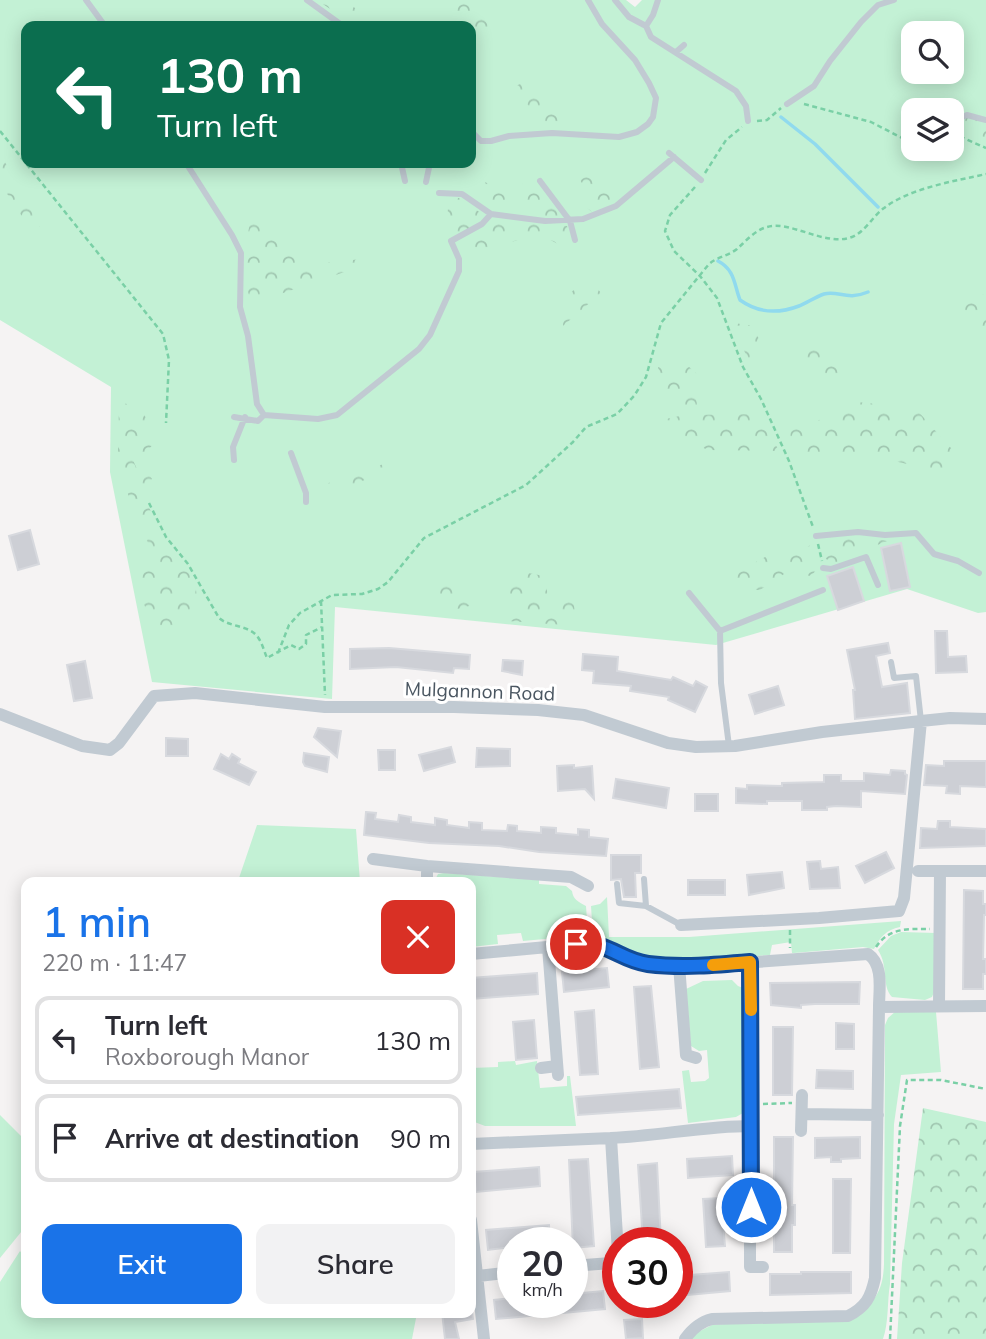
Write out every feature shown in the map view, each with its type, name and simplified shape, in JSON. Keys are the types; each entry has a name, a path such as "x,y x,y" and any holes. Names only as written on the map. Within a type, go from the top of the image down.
{"street":[{"name":"Mulgannon Road","path":"0,714 82,746 110,750 119,743 154,696 195,693 325,707 454,707 572,713 594,717 668,743 696,747 729,746 950,718 986,719"},
{"path":"681,925 899,911 904,898 921,721"},
{"path":"373,859 571,877 589,887"},
{"path":"427,866 427,877"},
{"path":"918,871 986,871"},
{"path":"939,1005 940,871"},
{"path":"476,953 509,946 548,947 591,943 601,944 628,959 646,964 750,962 861,953 870,955 878,965 878,1115 875,1278 872,1293 863,1308 848,1316 712,1319 691,1330 685,1339"},
{"path":"541,1068 557,1070 548,947"},
{"path":"750,962 750,1268 763,1267"},
{"path":"679,965 686,1055 696,1058"},
{"path":"879,1007 986,1006"},
{"path":"801,1131 802,1104 878,1115"},
{"path":"476,1144 651,1137 715,1127 751,1126"},
{"path":"611,1138 616,1227"},
{"path":"476,1260 484,1339"},
{"path":"478,1276 497,1274"}],"lane":[{"path":"86,0 101,21"},
{"path":"307,0 337,21"},
{"path":"476,137 481,141 491,141 509,136 552,133 619,137 637,132 648,124 653,117 656,98 649,83 635,60 602,24 588,0"},
{"path":"615,0 629,17 646,26 651,37 736,91 746,106 748,121"},
{"path":"646,26 658,0"},
{"path":"787,104 814,86 838,51 878,5 894,0"},
{"path":"676,52 684,45"},
{"path":"964,116 986,120"},
{"path":"439,193 462,194 491,214 545,221 570,221 583,219 616,206 671,155 701,180"},
{"path":"189,168 232,234 241,253 240,307 248,336 257,404 264,415"},
{"path":"402,168 405,181"},
{"path":"426,181 429,168"},
{"path":"540,181 570,221 575,240"},
{"path":"234,417 258,421 264,415 318,419 337,415 419,349 430,335 458,271 459,259 452,241 482,224 491,214"},
{"path":"234,460 233,447 245,417"},
{"path":"291,453 306,493 306,502"},
{"path":"816,536 858,532 885,535 916,533 933,554 958,561 979,573"},
{"path":"823,568 831,569 866,557 878,585"},
{"path":"720,631 823,590"},
{"path":"689,593 720,631 721,683 729,746"},
{"path":"891,662 894,678 916,676 921,721"},
{"path":"644,879 646,905"},
{"path":"617,884 619,903 646,905 681,925"},
{"path":"728,1199 751,1199"}],"path":[{"path":"823,568 816,536 789,461 761,399 743,367 717,298 700,276 674,251 665,231 670,215 701,180 726,139 748,121 767,120 787,104 804,104 871,122 901,137"},
{"path":"0,131 21,157"},
{"path":"964,138 986,148"},
{"path":"30,168 163,334 169,360 166,423"},
{"path":"278,653 289,625 300,613 332,595 362,594 378,589 388,582 424,538 526,485 586,427 617,414 634,396 646,377 661,323 718,257 735,250 766,227 779,226 836,238 852,237 885,207 921,190 986,174"},
{"path":"149,503 166,537 188,564 219,618 256,635 267,658 291,645 299,649 306,644 306,635 322,626"},
{"path":"321,601 325,707"},
{"path":"790,920 791,959"},
{"path":"870,955 881,939 894,930 940,929"},
{"path":"890,1339 900,1126 907,1080 941,1080 986,1089"},
{"path":"750,1104 802,1104"}],"green space":[{"path":"0,0 626,0 635,7 642,0 986,0 986,612 978,613 907,589 716,645 335,607 332,699 152,682 110,472 111,387 0,320"},
{"path":"317,0 346,0 369,21 348,21"},
{"path":"446,0 469,0 492,30 482,41 476,34 476,21 464,21"},
{"path":"525,80 559,106 562,119 553,127 538,118 514,88"},
{"path":"964,101 986,109 986,138 964,128"},
{"path":"0,153 40,226 31,230 0,183"},
{"path":"586,168 596,172 619,199 593,213 585,206 591,197 580,180"},
{"path":"535,181 560,213 558,218 527,213 518,190 524,182"},
{"path":"485,182 506,193 509,201 507,212 492,210 470,190"},
{"path":"449,198 459,198 491,220 567,226 571,238 558,244 543,236 531,236 472,254 459,243 451,230"},
{"path":"254,207 317,264 361,259 359,267 251,304 245,256"},
{"path":"593,283 601,293 563,326 568,297 577,288"},
{"path":"972,289 986,296 986,333 950,307"},
{"path":"734,323 754,326 760,343 760,353 751,369"},
{"path":"819,341 842,361 840,373 827,381 811,375 802,366 803,348"},
{"path":"687,365 697,374 694,381 697,405 684,410 663,394 658,367"},
{"path":"838,400 915,408 959,457 953,475 869,455 791,453 790,423 838,418"},
{"path":"119,402 139,407 159,438 147,451 132,458 137,469 144,466 152,479 141,489 163,539 189,569 196,590 199,614 159,650 137,582 150,547 129,501 126,478 118,456"},
{"path":"759,414 779,451 708,450 648,423 684,415"},
{"path":"398,459 403,466 321,496 317,487"},
{"path":"858,535 887,541 834,563 826,559 822,541"},
{"path":"812,544 818,568 811,576 787,572 760,590 734,589 731,576 765,557 786,560"},
{"path":"528,573 544,576 550,606 573,601 578,626 508,621 509,588"},
{"path":"454,578 469,580 473,605 446,612 438,588"},
{"path":"257,825 356,829 360,877 239,877"},
{"path":"438,874 539,880 539,884 566,886 576,900 586,906 588,935 523,941 521,933 497,935 498,944 476,946 476,877 436,877"},
{"path":"607,897 609,937 689,937 901,921 900,927 884,935 874,949 863,947 792,953 791,942 772,945 770,955 707,960 659,959 624,950 593,937 591,906 600,904"},
{"path":"901,932 936,933 934,992 932,997 925,1000 892,997 887,987 878,950 891,936"},
{"path":"732,980 743,988 743,1113 736,1117 688,1123 682,1071 689,1070 691,1082 709,1078 707,1050 699,1051 691,1046 686,989 703,981"},
{"path":"896,1011 936,1012 941,1072 901,1075 894,1124 890,1284 883,1339 691,1339 712,1325 863,1313 876,1296 881,1285 884,1264 885,1025"},
{"path":"515,1061 516,1065 537,1061 540,1088 567,1086 567,1076 570,1076 576,1126 485,1126 476,1123 476,1068 498,1067 498,1062"},
{"path":"923,1108 986,1122 986,1339 897,1339 902,1263"},
{"path":"0,1115 21,1136 21,1232 0,1258"},
{"path":"20,1251 21,1318 416,1318 412,1339 0,1339 0,1282"}],"building":[{"path":"30,530 39,564 18,570 9,536"},
{"path":"901,543 910,587 890,591 881,548"},
{"path":"853,567 864,601 838,610 827,576"},
{"path":"935,631 947,631 948,657 966,656 967,672 936,673"},
{"path":"888,643 890,653 876,656 882,687 907,683 910,713 855,719 855,690 847,650"},
{"path":"389,648 470,655 469,669 454,668 453,673 396,667 350,669 350,649"},
{"path":"583,654 618,657 617,671 671,680 673,677 693,686 696,681 707,687 695,712 668,700 669,697 630,691 631,686 593,683 594,671 582,670"},
{"path":"503,660 523,661 522,675 502,671"},
{"path":"85,661 92,698 74,701 67,665"},
{"path":"778,686 784,705 755,714 749,695"},
{"path":"318,728 341,731 337,757 314,737"},
{"path":"166,738 188,739 188,756 166,756"},
{"path":"451,747 455,762 424,771 419,755"},
{"path":"477,748 510,749 510,766 476,767"},
{"path":"378,750 395,750 395,770 379,770"},
{"path":"304,753 329,757 327,772 305,766"},
{"path":"221,754 229,759 232,754 240,759 238,763 256,772 249,785 214,769"},
{"path":"944,761 986,761 986,787 960,786 960,794 946,793 947,786 924,785 926,765 944,766"},
{"path":"574,765 574,768 592,766 594,799 585,789 558,791 557,766"},
{"path":"891,770 905,771 905,794 861,791 861,807 836,806 827,807 827,810 802,810 802,801 736,803 736,788 747,789 747,785 782,786 782,783 824,782 824,775 841,775 841,781 864,781 864,773 890,775"},
{"path":"616,779 669,788 666,808 613,798"},
{"path":"695,794 718,794 718,811 695,811"},
{"path":"366,812 376,813 375,819 398,822 399,815 411,817 411,822 435,825 435,818 447,820 447,825 469,828 469,822 482,823 482,830 507,831 508,825 517,826 517,831 541,833 541,827 556,828 556,833 578,835 578,829 589,830 589,837 608,839 606,856 539,852 499,846 429,843 364,835"},
{"path":"938,821 950,821 950,827 986,829 986,846 920,848 921,828 937,829"},
{"path":"886,852 894,868 865,883 856,866"},
{"path":"611,855 641,855 641,873 635,873 636,897 624,897 621,879 611,880"},
{"path":"820,861 821,869 838,867 840,888 810,889 807,862"},
{"path":"782,872 784,888 749,895 747,875"},
{"path":"688,880 725,880 725,895 688,895"},
{"path":"964,890 983,891 983,904 986,904 983,959 986,959 986,974 983,974 983,989 963,989"},
{"path":"607,968 609,987 564,992 562,972"},
{"path":"537,973 538,994 476,999 476,978"},
{"path":"860,982 859,1004 815,1004 801,1005 801,1008 771,1005 770,983"},
{"path":"651,986 659,1067 640,1069 634,987"},
{"path":"594,1010 598,1074 580,1075 575,1012"},
{"path":"534,1020 537,1058 516,1060 513,1022"},
{"path":"836,1023 854,1024 854,1049 836,1049"},
{"path":"773,1027 793,1027 792,1095 773,1095"},
{"path":"817,1070 853,1071 853,1089 816,1088"},
{"path":"679,1089 681,1108 578,1115 576,1097"},
{"path":"774,1137 793,1137 792,1205 795,1205 795,1225 792,1225 792,1252 774,1252"},
{"path":"860,1137 860,1158 831,1162 831,1157 815,1158 815,1138"},
{"path":"732,1156 733,1175 688,1178 687,1159"},
{"path":"588,1159 594,1246 588,1247 588,1227 572,1227 569,1160"},
{"path":"657,1163 660,1227 642,1227 638,1165"},
{"path":"539,1167 540,1186 476,1192 476,1172"},
{"path":"833,1179 851,1179 850,1253 833,1253"},
{"path":"721,1198 725,1246 706,1247 703,1199"},
{"path":"497,1229 497,1249 488,1250 486,1230"},
{"path":"729,1272 730,1291 693,1294 693,1275"},
{"path":"851,1272 851,1293 770,1295 770,1274"},
{"path":"602,1291 602,1309 588,1311 588,1292"},
{"path":"494,1300 497,1300 497,1318 507,1318 496,1319"},
{"path":"443,1318 473,1318 455,1322 459,1339 445,1339"},
{"path":"642,1319 643,1338 626,1339 624,1320"}],"waterway":[{"path":"781,117 815,144 878,207"},
{"path":"718,261 731,273 740,300 761,310 791,309 829,293 854,296 868,292"}],"slow traffic":[{"path":"713,965 750,962 751,1010"}],"route":[{"path":"576,944 601,944 628,959 646,964 700,966 750,962 751,1207"}]}
